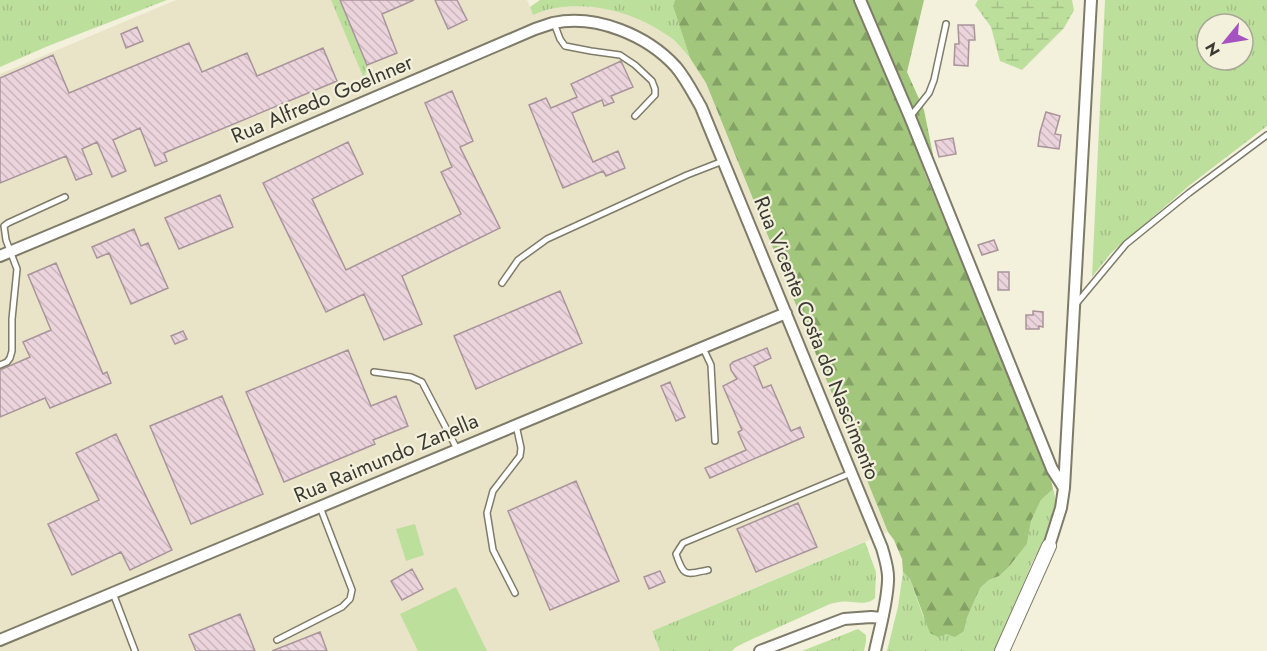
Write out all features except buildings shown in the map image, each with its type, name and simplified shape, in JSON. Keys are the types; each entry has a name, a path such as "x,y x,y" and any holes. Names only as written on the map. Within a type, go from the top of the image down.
{"street":[{"path":"860,0 910,117 1052,469 1064,488"},
{"path":"1002,651 1049,546 1061,508 1064,488 1091,0"},
{"name":"Rua Alfredo Goelnner","path":"5,254 535,29 554,23 586,22 616,28 643,40 662,54"},
{"name":"Rua Vicente Costa do Nascimento","path":"662,54 689,85 701,107 882,548 889,579 875,651"},
{"name":"Rua Raimundo Zanella","path":"0,640 786,313"},
{"path":"760,651 844,619 871,616 882,618"}],"lane":[{"path":"554,23 565,46 620,55 652,81 656,88 655,95 635,116"},
{"path":"910,117 929,93 946,24"},
{"path":"1075,306 1126,244 1189,193 1267,135"},
{"path":"502,283 518,260 547,239 723,160"},
{"path":"0,365 7,362 12,351 12,319 17,269 5,254 4,226 65,197"},
{"path":"703,348 711,365 716,441"},
{"path":"374,372 411,377 422,382 457,449"},
{"path":"515,593 493,550 487,513 493,491 520,456 521,448 516,425"},
{"path":"708,570 690,574 681,569 676,554 683,543 851,473"},
{"path":"277,640 342,607 350,599 352,590 320,507"},
{"path":"113,593 135,651"}],"shaded area":[{"path":"176,0 527,0 533,14 573,6 602,7 631,16 657,28 676,42 690,58 706,83 888,532 652,631 660,651 0,651 0,74"}],"green space":[{"path":"0,0 167,0 0,67"},
{"path":"331,0 340,0 369,71 365,73 370,85 367,86"},
{"path":"540,0 675,0 673,6 690,58 675,41 634,17 603,9 572,6 553,8 533,15 530,7"},
{"path":"675,0 924,0 907,72 924,110 933,155 924,171 1050,475 1053,489 1041,500 1031,521 1027,544 1008,568 980,588 964,631 955,637 946,634 938,637 930,633 910,579 903,572 902,559 888,532 706,83 690,58 673,6"},
{"path":"978,0 1072,0 1074,10 1064,28 1022,70 1000,61 991,27 975,5"},
{"path":"1105,0 1267,0 1267,126 1190,185 1111,253 1092,277"},
{"path":"1053,489 1055,503 1050,526 995,651 887,651 898,607 903,572 910,579 923,616 946,634 964,631 980,588 1008,568 1027,544 1031,521 1041,500"},
{"path":"415,524 424,555 406,561 396,529"},
{"path":"865,542 876,572 875,598 871,601 830,604 746,642 732,651 660,651 652,631"},
{"path":"456,587 487,651 418,651 400,614"},
{"path":"858,629 866,635 864,651 802,651"}]}
